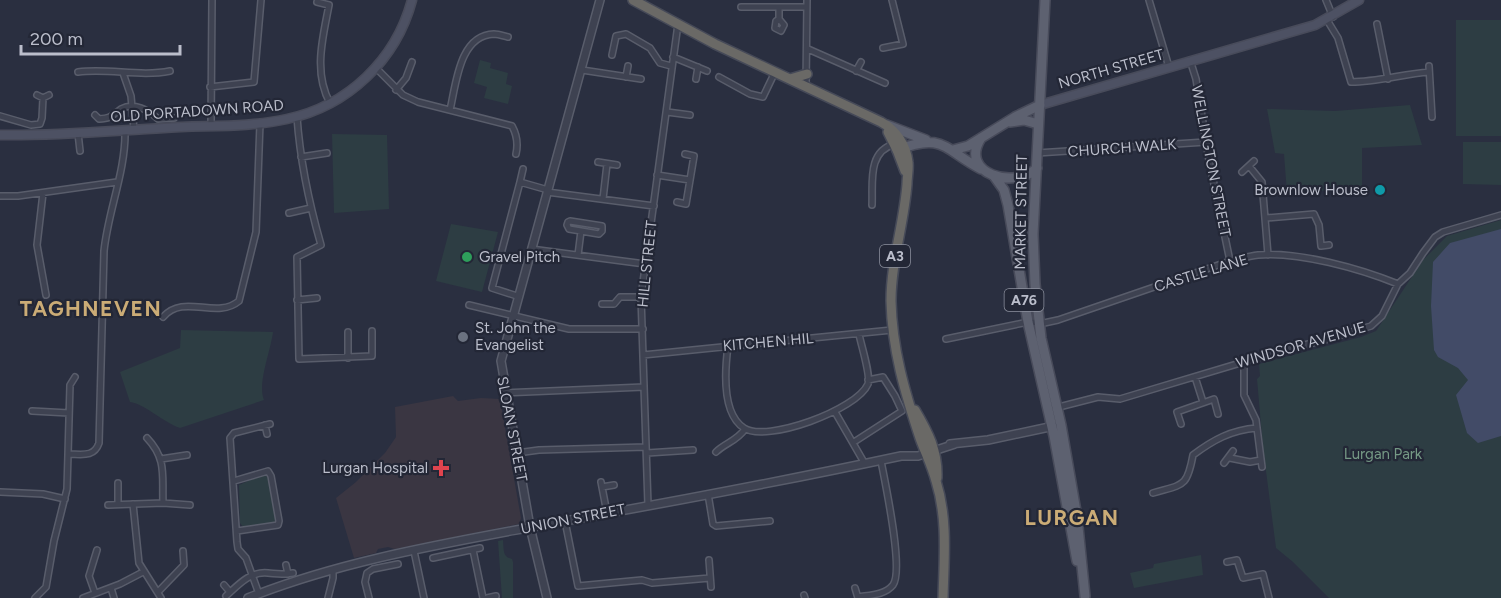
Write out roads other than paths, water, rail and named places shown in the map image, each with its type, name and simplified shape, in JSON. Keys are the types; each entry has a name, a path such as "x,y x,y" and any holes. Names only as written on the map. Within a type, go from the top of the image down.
{"highway":[{"name":"A3","path":"633,0 775,72 887,125 901,146 907,183 906,203 892,280 892,330 896,357 906,392 929,450"},
{"path":"790,79 807,74"},
{"name":"A3","path":"875,120 901,146"},
{"name":"A3","path":"906,392 929,450 943,515 945,543 943,598"}],"main road":[{"name":"OLD PORTADOWN ROAD","path":"0,135 46,135 260,123 297,117 330,104 352,90 376,68 396,41 412,0"},
{"name":"A76","path":"1040,105 1045,0"},
{"name":"NORTH STREET","path":"1040,105 1190,60 1299,31 1330,18 1359,0"},
{"path":"1005,124 1024,120 1038,124 1053,100"},
{"path":"953,150 968,146 1040,105"},
{"name":"MARKET STREET","path":"1040,105 1033,234 1035,284 1052,409"},
{"path":"887,125 953,150 981,169"},
{"path":"981,169 976,153 983,136"},
{"path":"901,146 929,141"},
{"name":"A76","path":"981,169 994,176 1025,177 1037,168"},
{"name":"MARKET STREET","path":"994,176 1004,190 1028,322 1056,425"},
{"path":"1004,190 1010,183 1018,182 1027,182 1035,187"},
{"name":"A76","path":"1056,425 1085,597"}],"street":[{"path":"211,125 212,0"},
{"path":"210,87 254,82 261,0"},
{"name":"SLOAN STREET","path":"547,598 530,527 501,361 600,0"},
{"path":"806,87 807,0"},
{"path":"883,48 903,44 891,0"},
{"path":"1149,0 1169,67"},
{"path":"1326,0 1351,82 1388,79 1429,69 1432,117"},
{"path":"316,2 329,5 320,69 323,92 330,104"},
{"path":"741,7 807,7"},
{"path":"779,7 779,19"},
{"name":"HILL STREET","path":"648,505 641,297 678,24"},
{"path":"1377,24 1388,79"},
{"path":"450,110 458,76 468,49 483,37 494,34 508,37"},
{"path":"612,55 614,40 619,34 626,34 650,48 660,63 671,66"},
{"path":"607,38 614,40"},
{"path":"808,49 885,83"},
{"path":"673,57 707,71"},
{"name":"WELLINGTON STREET","path":"1190,60 1198,90 1230,261"},
{"path":"856,71 861,62"},
{"path":"396,90 406,78 411,64 402,64"},
{"path":"626,77 628,66"},
{"path":"696,79 698,67"},
{"path":"376,68 396,90 418,102 512,126 516,136 516,154"},
{"path":"78,72 96,70 155,74 165,70"},
{"path":"582,70 641,79"},
{"path":"719,77 750,94 763,97 775,72"},
{"path":"68,454 91,454 97,450 99,443 106,231 130,130 133,107 123,73"},
{"path":"0,116 40,124 43,96"},
{"path":"96,115 99,119 112,118 122,108 133,107 147,109 158,119 174,118"},
{"path":"1432,110 1440,109"},
{"path":"667,112 690,115"},
{"path":"297,117 311,208 321,245 297,257 299,359 372,356 372,331"},
{"path":"163,317 170,309 181,306 224,308 232,307 239,301 256,232 260,123"},
{"path":"78,133 80,150"},
{"name":"CHURCH WALK","path":"1037,153 1206,142"},
{"path":"872,205 873,166 879,154 901,146"},
{"path":"302,157 327,153"},
{"path":"677,202 686,204 694,156 685,154"},
{"path":"598,162 617,165"},
{"path":"1242,172 1252,163 1262,182 1268,255"},
{"path":"603,199 607,164"},
{"path":"517,296 492,288 523,169"},
{"path":"657,175 690,180"},
{"path":"0,196 44,193 117,182"},
{"path":"520,182 548,191 654,206"},
{"path":"44,193 38,245 46,295"},
{"path":"289,213 311,208"},
{"path":"1266,218 1314,214 1319,225 1321,246 1329,245"},
{"name":"WINDSOR AVENUE","path":"1052,409 1098,398 1120,399 1371,326 1387,308 1398,284 1410,273 1435,237 1443,232 1501,215"},
{"path":"568,222 602,226 599,234 581,231 569,229 568,222"},
{"path":"578,255 581,231"},
{"path":"531,249 645,264"},
{"name":"CASTLE LANE","path":"946,339 1028,322 1058,320 1230,261 1268,255 1344,266 1398,284"},
{"path":"602,304 614,304 620,297 641,297"},
{"path":"297,300 317,298"},
{"path":"469,305 577,330 642,329"},
{"path":"964,328 965,335"},
{"name":"KITCHEN HIL","path":"643,355 892,330"},
{"path":"348,332 348,358"},
{"path":"728,346 726,385 729,402 734,416 745,429 754,433 781,429 827,417 864,388 868,380 859,334"},
{"path":"1244,362 1245,395 1254,412 1262,467"},
{"path":"854,442 902,411 883,376 868,380"},
{"path":"35,598 46,587 65,499 70,385 75,377"},
{"path":"1195,377 1203,402"},
{"path":"505,393 644,387"},
{"path":"1181,424 1177,412 1214,399 1218,414"},
{"path":"32,411 69,412"},
{"path":"836,412 865,464"},
{"path":"259,594 246,558 238,549 231,435 268,424 267,434"},
{"name":"UNION STREET","path":"248,598 368,560 1056,425"},
{"path":"1153,494 1181,485 1188,479 1193,455 1217,438 1232,432 1257,428"},
{"path":"716,452 722,446 738,438 745,429"},
{"path":"147,438 156,447 161,459 163,503"},
{"path":"681,443 682,451"},
{"path":"517,453 539,450 693,450"},
{"path":"1224,463 1233,451"},
{"path":"161,459 187,455"},
{"path":"1230,458 1250,462 1261,460"},
{"path":"855,588 858,598 885,591 897,578 892,523 881,461"},
{"path":"234,481 268,471 271,476 279,521 278,525 237,531"},
{"path":"118,483 118,504"},
{"path":"607,513 602,485 614,485"},
{"path":"0,492 43,494 65,499"},
{"path":"708,494 713,524 716,526 770,521"},
{"path":"108,505 163,503 190,505"},
{"path":"133,504 136,551 143,572 160,595 184,565 183,551"},
{"path":"565,521 578,586 642,580 652,584 710,578"},
{"path":"433,558 476,549 485,598 496,596"},
{"path":"94,593 89,576 97,550"},
{"path":"414,551 424,598"},
{"path":"709,560 711,587"},
{"path":"1227,562 1237,561 1242,578 1263,574 1269,598"},
{"path":"369,598 365,582 368,573 373,569 398,564"},
{"path":"224,585 228,594 252,576 263,573 277,576 290,573 286,565"},
{"path":"328,598 333,570"},
{"path":"82,598 111,588 143,572"},
{"path":"111,588 114,598"}],"water":[{"path":"1501,229 1501,436 1478,443 1467,433 1456,395 1468,380 1458,368 1438,357 1434,350 1431,306 1433,262 1450,243"}],"place":[{"name":"Brownlow House","path":"1380,190"},
{"name":"Gravel Pitch","path":"467,257"},
{"name":"St. John the Evangelist","path":"463,337"},
{"name":"Lurgan Hospital","path":"441,468"}],"district":[{"name":"TAGHNEVEN","path":"91,309"},
{"name":"LURGAN","path":"1072,518"}],"park label":[{"name":"Lurgan Park","path":"1383,454"}]}
